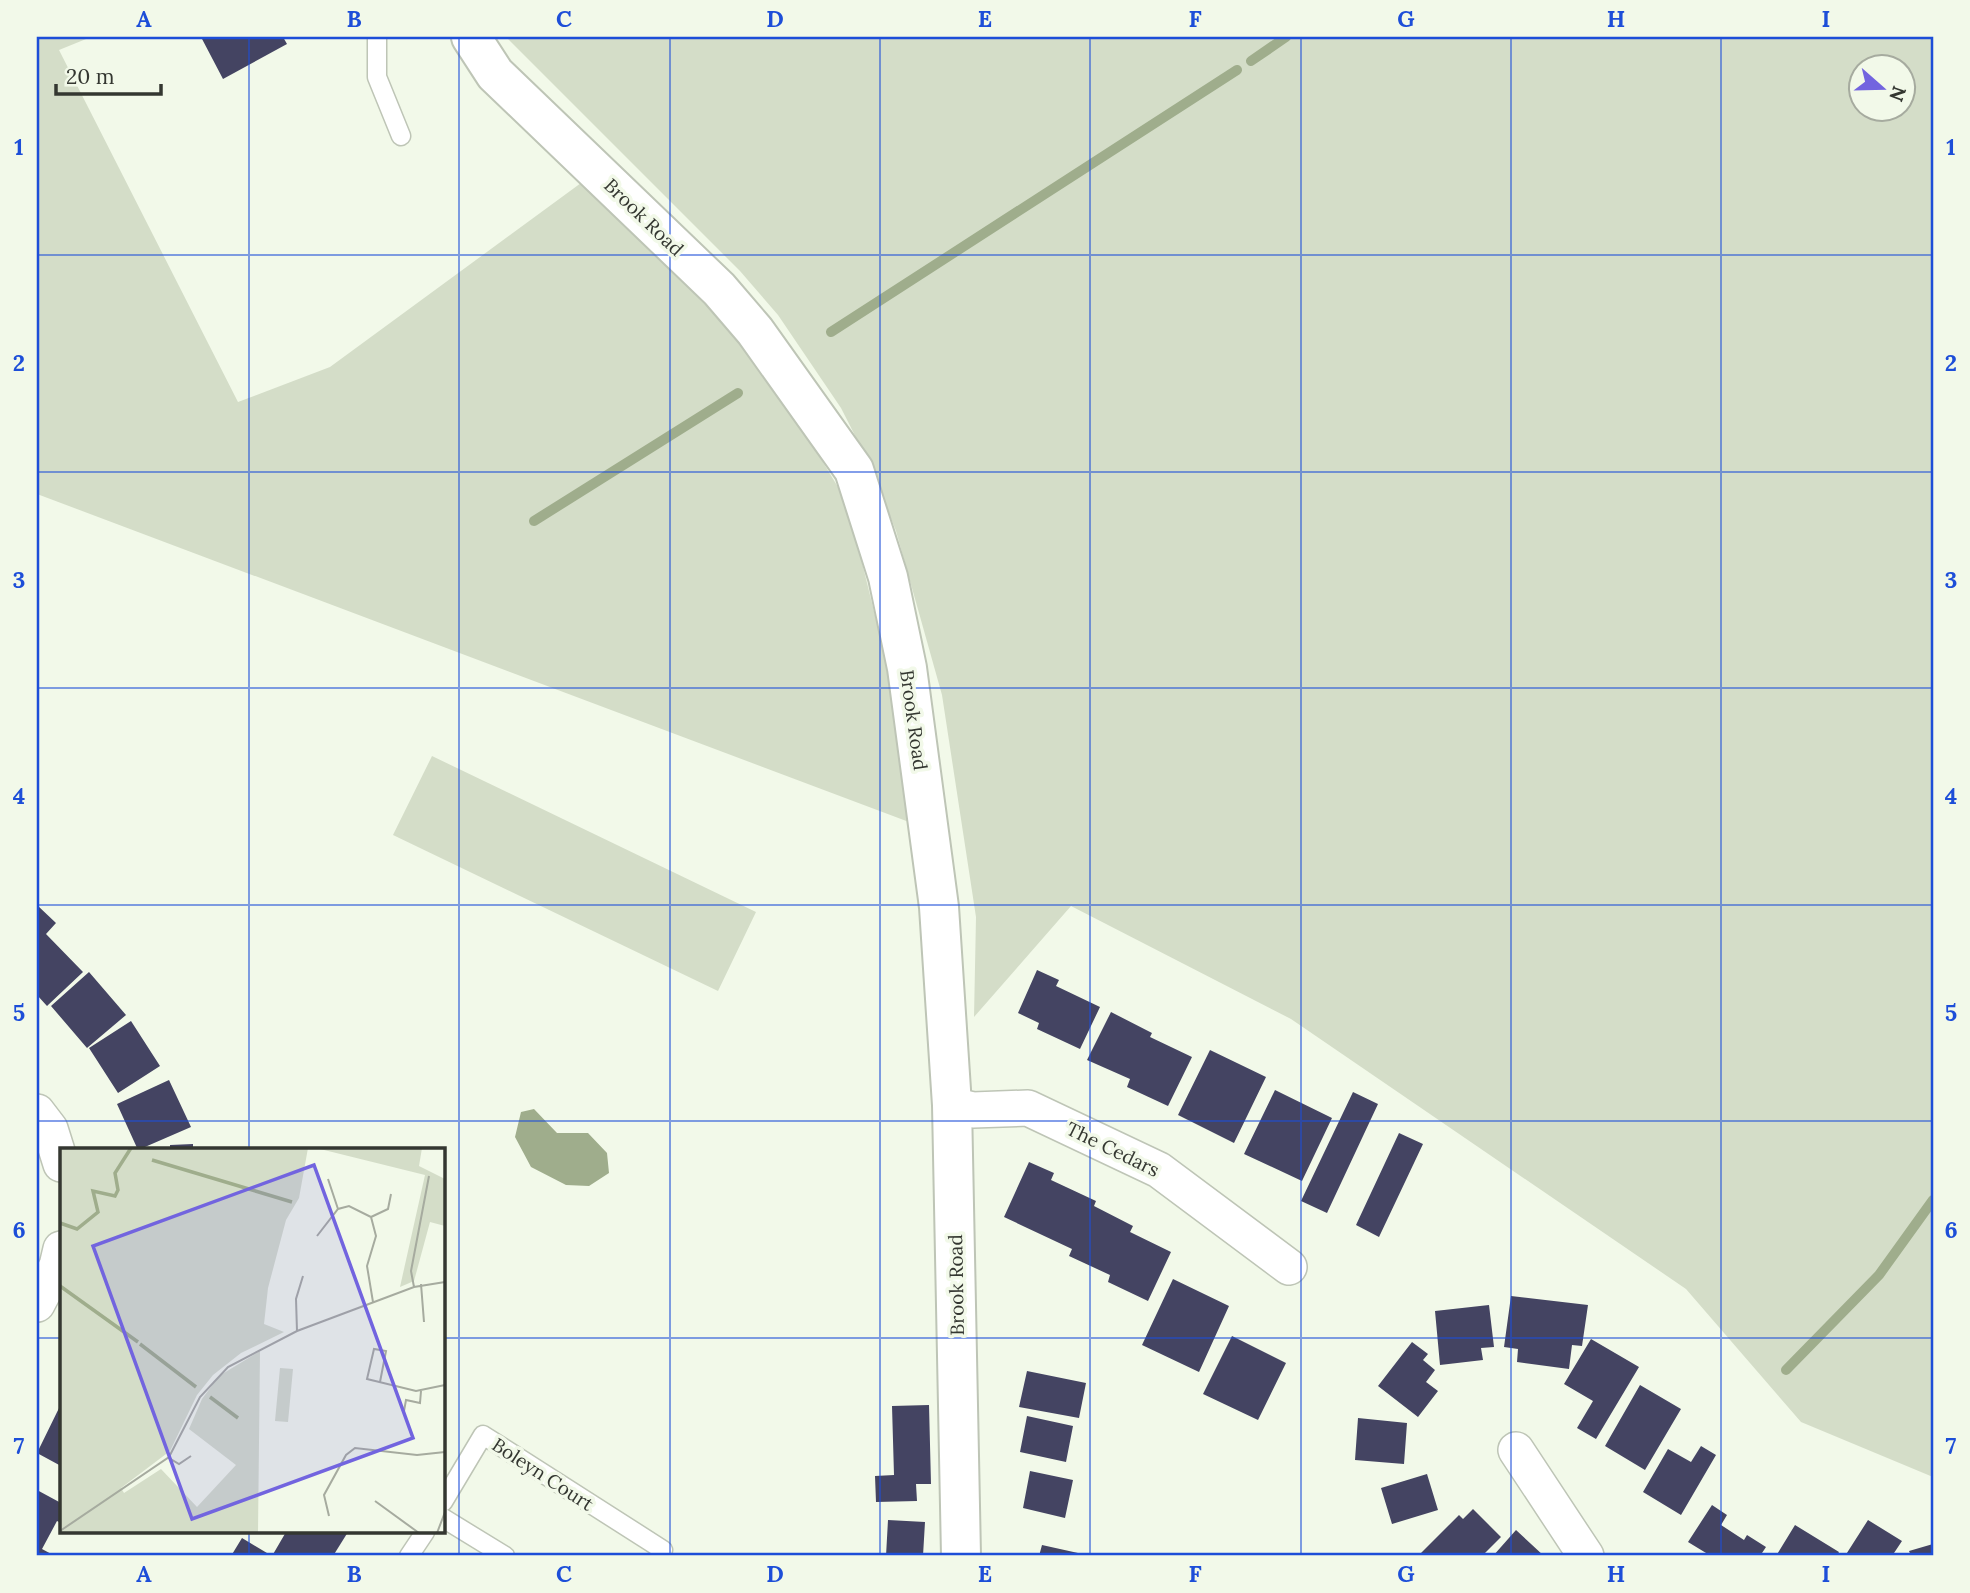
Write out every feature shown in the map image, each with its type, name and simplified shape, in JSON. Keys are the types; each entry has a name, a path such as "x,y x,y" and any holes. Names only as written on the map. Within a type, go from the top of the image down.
{"street":[{"name":"Brook Road","path":"471,37 495,74 719,289 755,331 853,470 888,577 907,668 939,907 952,1105 961,1556"},
{"name":"The Cedars","path":"952,1105 973,1110 1028,1108 1159,1170 1289,1267"},
{"path":"37,1112 50,1129 60,1161"},
{"path":"37,1304 57,1266 60,1253"},
{"path":"1516,1450 1586,1556"}],"lane":[{"path":"377,37 377,77 401,136"},
{"name":"Boleyn Court","path":"444,1500 483,1436 663,1550 659,1556"},
{"path":"444,1519 505,1556"},
{"path":"409,1556 424,1534"}],"shaded area":[{"path":"37,37 91,37 59,50 238,402 330,367 581,183 701,294 741,337 789,406 847,502 891,680 909,822 37,494"},
{"path":"506,37 1933,37 1933,1477 1801,1422 1686,1289 1291,1019 1071,906 974,1017 976,917 942,695 896,531 870,465 841,408 778,315 740,271"},
{"path":"432,756 756,912 718,991 393,835"},
{"path":"534,1109 557,1133 588,1133 607,1153 609,1173 589,1186 566,1185 531,1167 515,1137 521,1112"}],"building":[{"path":"201,37 283,37 287,44 223,79"},
{"path":"37,905 56,923 46,934 83,972 47,1006 37,995"},
{"path":"1037,970 1059,980 1056,986 1100,1007 1080,1049 1037,1029 1039,1023 1018,1013"},
{"path":"89,972 126,1015 87,1048 51,1006"},
{"path":"1111,1012 1152,1033 1150,1037 1192,1057 1168,1106 1127,1087 1130,1079 1087,1060"},
{"path":"131,1021 160,1066 118,1093 89,1048"},
{"path":"1210,1050 1266,1077 1234,1143 1178,1115"},
{"path":"169,1080 191,1127 137,1148 117,1104"},
{"path":"1275,1090 1332,1118 1302,1181 1244,1154"},
{"path":"1353,1092 1378,1104 1327,1213 1301,1201"},
{"path":"1399,1133 1423,1144 1379,1237 1356,1225"},
{"path":"193,1144 193,1148 170,1148 170,1145"},
{"path":"1029,1162 1054,1173 1051,1180 1096,1201 1094,1206 1133,1226 1130,1232 1171,1252 1148,1301 1108,1282 1110,1275 1069,1256 1072,1249 1004,1217"},
{"path":"1173,1279 1229,1306 1199,1372 1142,1345"},
{"path":"1511,1296 1588,1305 1582,1346 1572,1345 1569,1369 1517,1362 1518,1349 1504,1347"},
{"path":"1489,1305 1494,1347 1481,1348 1483,1360 1440,1365 1435,1311"},
{"path":"1232,1336 1286,1363 1258,1420 1203,1394"},
{"path":"1591,1339 1639,1367 1596,1439 1577,1428 1593,1401 1564,1384"},
{"path":"1412,1342 1428,1354 1423,1360 1435,1370 1426,1382 1438,1391 1418,1417 1378,1386"},
{"path":"1027,1371 1086,1383 1079,1418 1019,1407"},
{"path":"1640,1385 1681,1409 1645,1470 1605,1446"},
{"path":"929,1405 931,1484 916,1484 917,1501 876,1502 875,1476 894,1475 892,1406"},
{"path":"60,1406 60,1465 37,1453"},
{"path":"1027,1416 1073,1426 1066,1462 1020,1452"},
{"path":"1358,1418 1407,1423 1404,1464 1355,1460"},
{"path":"1701,1446 1716,1455 1681,1515 1643,1492 1668,1449 1691,1462"},
{"path":"1030,1471 1073,1480 1065,1518 1023,1508"},
{"path":"1427,1474 1438,1510 1392,1524 1381,1488"},
{"path":"37,1490 60,1502 60,1522 57,1521 42,1549 55,1556 37,1556"},
{"path":"1712,1505 1727,1515 1721,1525 1744,1540 1747,1535 1766,1547 1760,1556 1711,1556 1688,1542"},
{"path":"1473,1509 1501,1537 1482,1556 1424,1556 1421,1553 1459,1515 1463,1519"},
{"path":"888,1520 925,1522 923,1556 886,1556"},
{"path":"1868,1520 1902,1541 1892,1556 1845,1556"},
{"path":"1795,1525 1839,1552 1837,1556 1776,1556"},
{"path":"1516,1530 1544,1556 1493,1556"},
{"path":"285,1534 347,1534 333,1556 272,1556"},
{"path":"242,1538 272,1556 231,1556"},
{"path":"1933,1544 1933,1556 1911,1556 1909,1551"},
{"path":"1042,1545 1087,1555 1087,1556 1039,1556"}],"waterway":[{"path":"1251,61 1286,37"},
{"path":"831,332 1237,70"},
{"path":"534,521 738,393"},
{"path":"1786,1370 1879,1275 1933,1200"}]}
